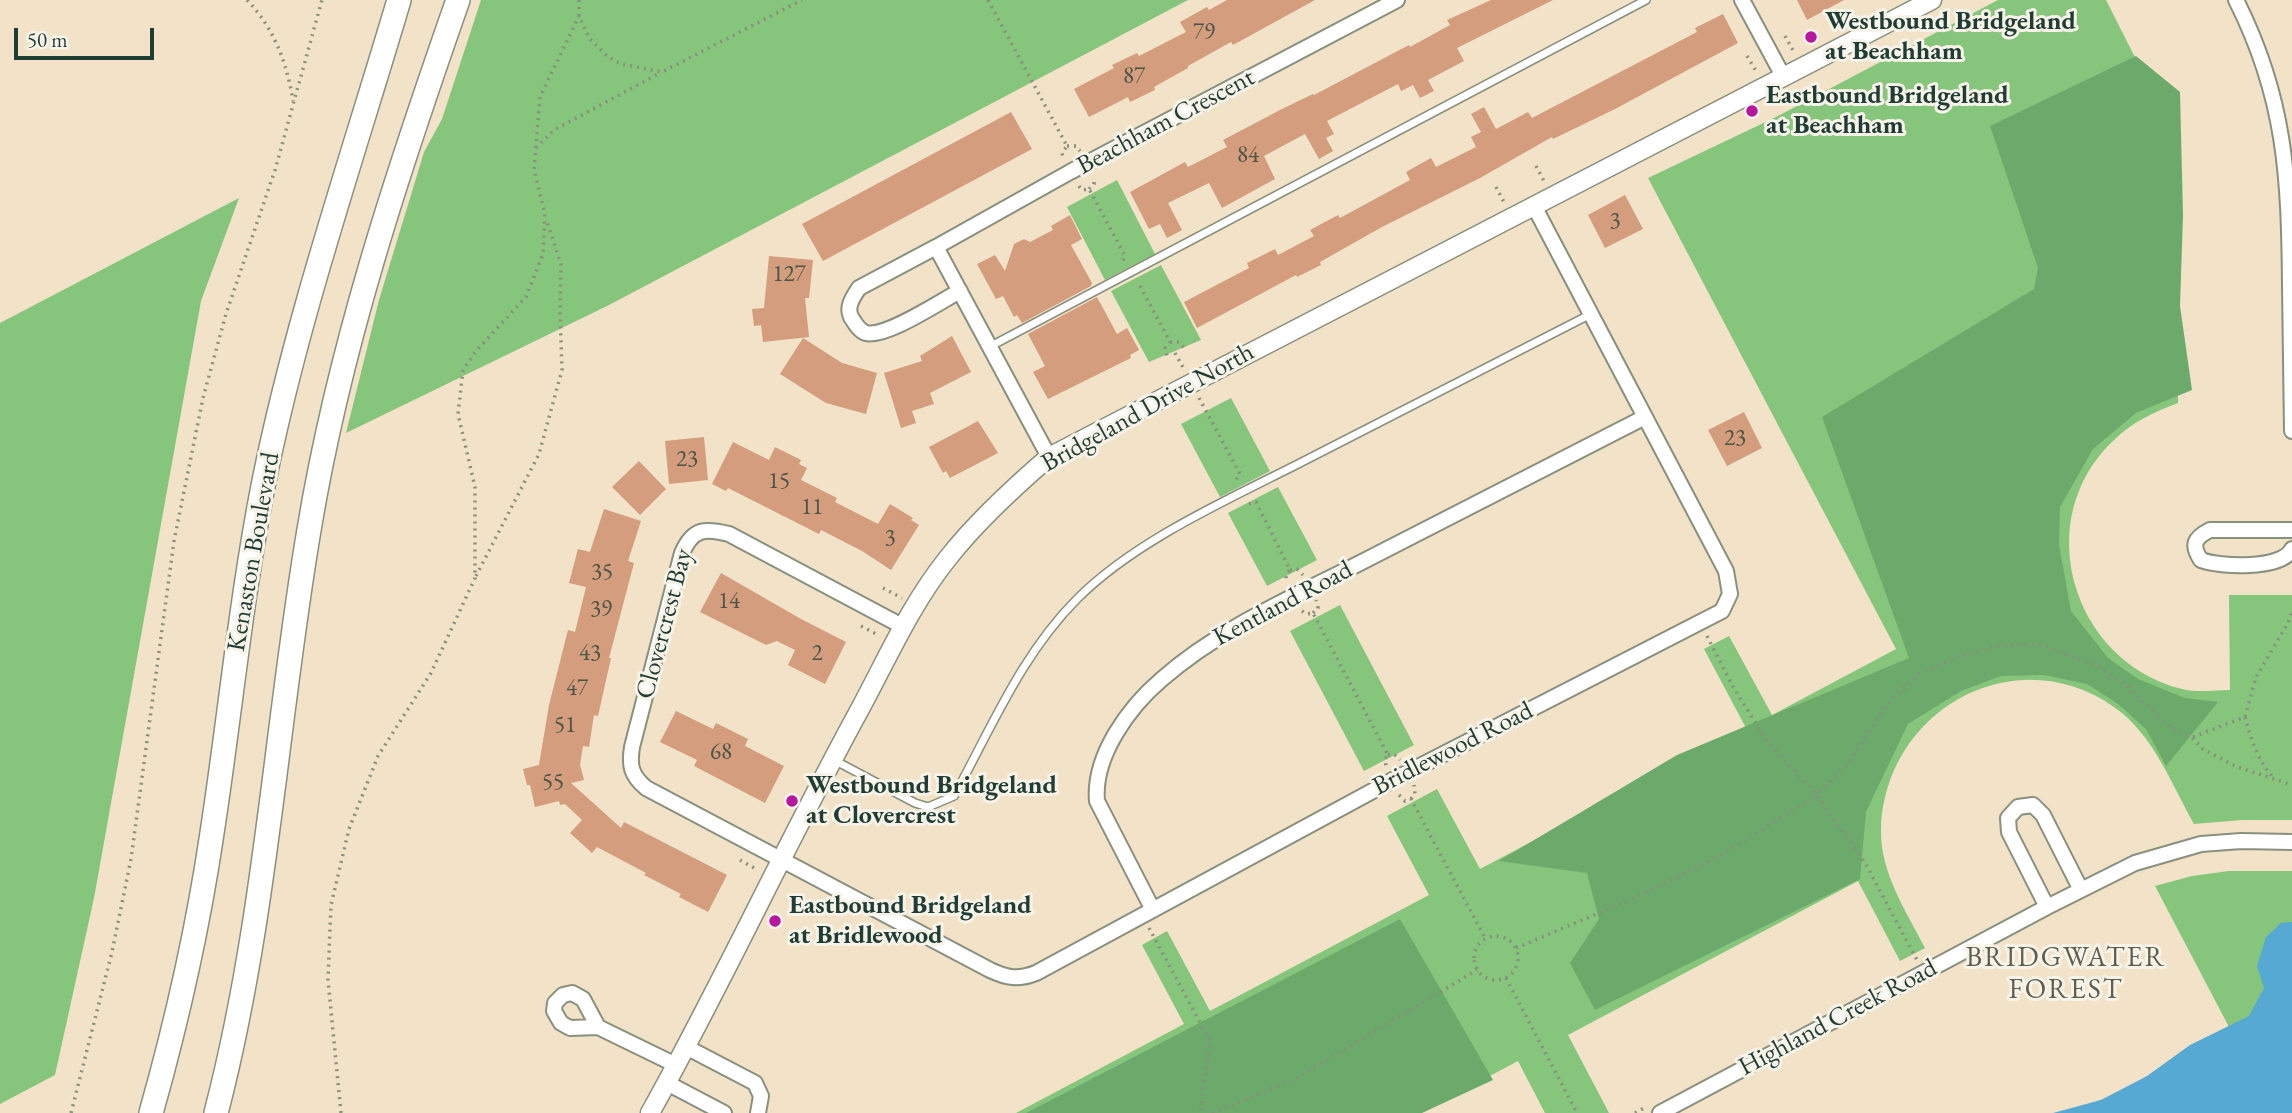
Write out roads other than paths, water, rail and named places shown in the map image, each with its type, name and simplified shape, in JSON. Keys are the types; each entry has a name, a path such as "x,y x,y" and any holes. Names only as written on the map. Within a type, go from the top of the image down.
{"main road":[{"name":"Kenaston Boulevard","path":"150,1113 183,988 198,915 219,788 250,557 275,431 308,306 399,0"},
{"name":"Kenaston Boulevard","path":"216,1113 235,1036 254,936 301,577 328,427 370,264 458,0"}],"street":[{"name":"Beachham Crescent","path":"960,290 884,331 866,333 856,327 849,312 851,299 859,288 1070,172 1397,0"},
{"path":"1742,0 1783,76"},
{"name":"Bridgeland Drive North","path":"650,1113 902,626 948,558 1007,494 1049,457 1932,0"},
{"path":"2236,0 2267,71 2286,159 2290,220 2292,431"},
{"name":"Bridlewood Road","path":"782,860 990,970 1012,978 1024,978 1391,781 1722,611 1730,594 1726,571 1534,206"},
{"path":"936,247 1049,457"},
{"name":"Kentland Road","path":"1147,913 1097,801 1096,788 1109,747 1121,726 1139,701 1160,680 1213,640 1293,596 1645,417"},
{"path":"2292,530 2210,530 2200,534 2195,542 2195,550 2201,560 2213,564 2263,564 2280,561 2289,556 2292,549"},
{"name":"Clovercrest Bay","path":"782,860 646,788 631,772 632,747 688,538 700,531 729,534 902,626"},
{"path":"2047,907 2009,832 2008,818 2018,807 2033,805 2043,815 2081,890"},
{"name":"Highland Creek Road","path":"1660,1113 2135,863 2201,844 2241,841 2292,842"},
{"path":"598,1027 676,1065"},
{"path":"686,1047 755,1083 761,1096 758,1113"},
{"path":"667,1083 723,1113"}],"lane":[{"path":"991,346 1646,0"},
{"path":"832,759 915,803 928,807 954,796 1041,640 1077,599 1110,569 1240,493 1591,313"}],"water":[{"path":"2292,922 2292,1113 2053,1113 2101,1100 2147,1076 2190,1045 2249,1016 2264,988 2257,966 2266,937 2281,923"}],"place":[{"name":"Westbound Bridgeland at Beachham","path":"1811,37"},
{"name":"Eastbound Bridgeland at Beachham","path":"1752,111"},
{"name":"Westbound Bridgeland at Clovercrest","path":"792,801"},
{"name":"Eastbound Bridgeland at Bridlewood","path":"775,921"}],"district":[{"name":"BRIDGWATER FOREST","path":"2066,974"}]}
